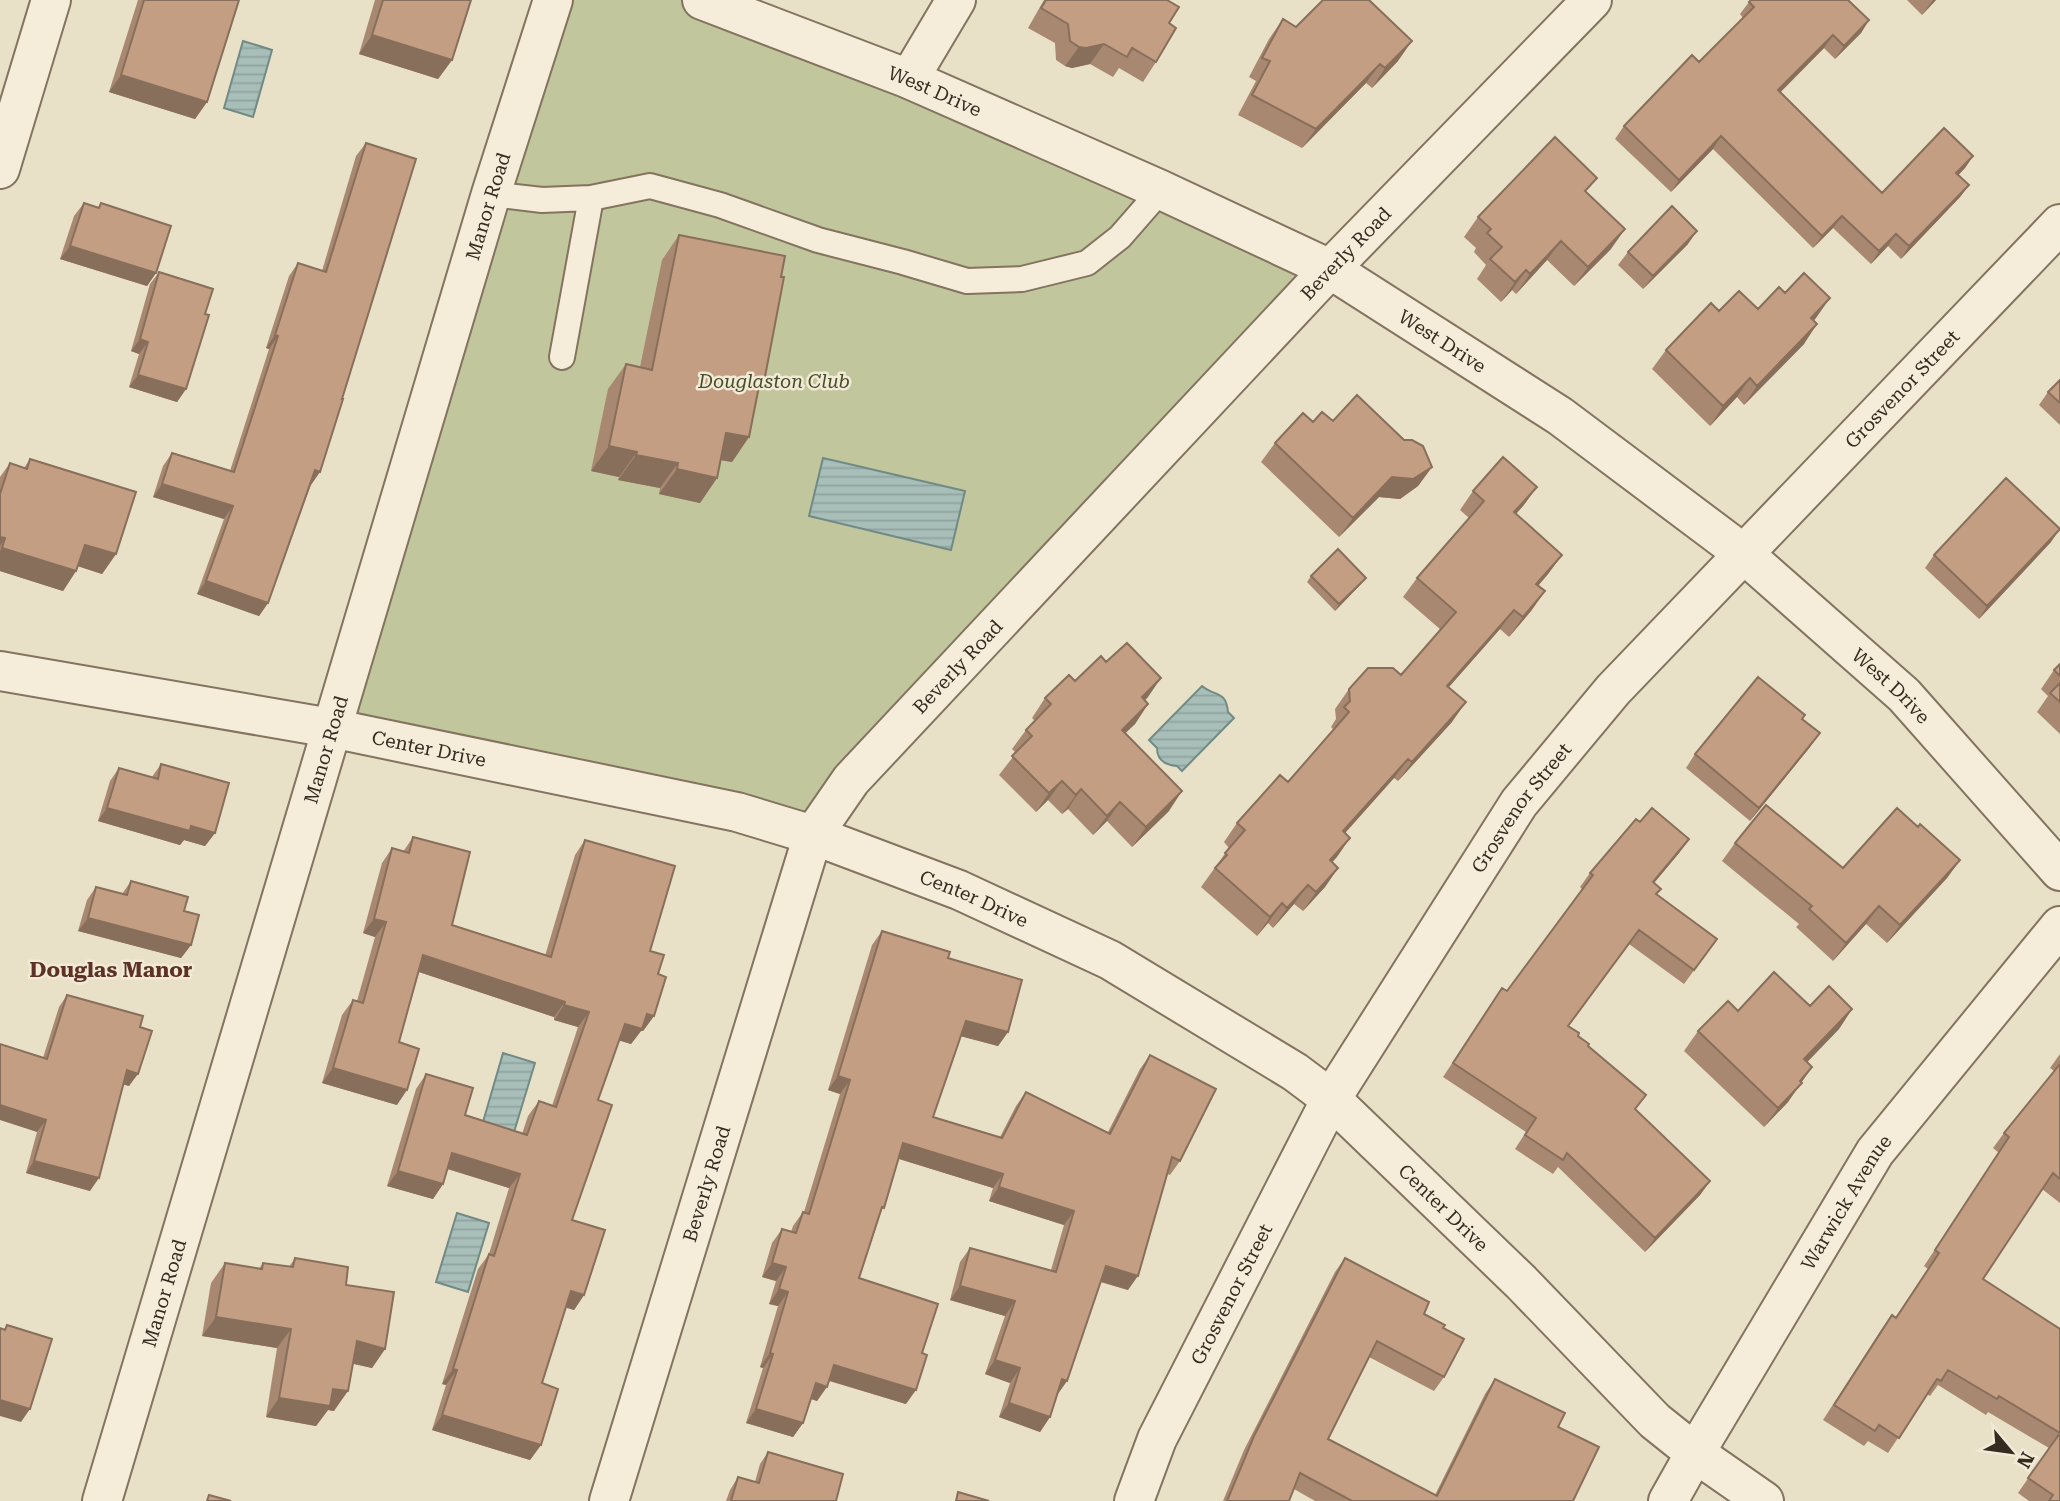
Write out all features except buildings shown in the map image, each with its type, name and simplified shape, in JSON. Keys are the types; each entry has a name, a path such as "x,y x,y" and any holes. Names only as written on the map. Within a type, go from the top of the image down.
{"street":[{"path":"0,169 51,0"},
{"name":"Manor Road","path":"102,1501 491,194 553,0"},
{"name":"West Drive","path":"702,0 909,79 1161,190 1330,269 1560,416 1744,554 1904,695 2060,871"},
{"path":"909,79 956,0"},
{"name":"Beverly Road","path":"609,1501 813,835 851,780 1330,269 1592,0"},
{"name":"Grosvenor Street","path":"1133,1501 1157,1439 1331,1099 1519,803 1612,690 2060,224"},
{"name":"Center Drive","path":"0,671 331,728 737,812 813,835 959,890 1110,960 1295,1072 1331,1099 1521,1282 1655,1421 1695,1453 1764,1501"},
{"name":"Warwick Avenue","path":"1668,1501 1875,1152 2060,926"}],"lane":[{"path":"491,194 542,200 591,198 650,186 720,205 818,240 967,281 1022,279 1087,263 1120,237 1161,190"},
{"path":"562,358 591,198"}],"green space":[{"name":"Douglaston Club","path":"549,0 693,0 1324,270 801,829 331,728"}],"water":[{"path":"243,41 272,50 253,117 224,108"},
{"path":"823,458 965,491 951,550 809,516"},
{"path":"1202,686 1225,700 1228,712 1234,718 1182,771 1177,766 1162,761 1157,748 1149,740"},
{"path":"503,1053 535,1063 514,1132 483,1122"},
{"path":"457,1213 489,1223 468,1292 436,1282"}],"district":[{"name":"Douglas Manor","path":"111,970"}]}
